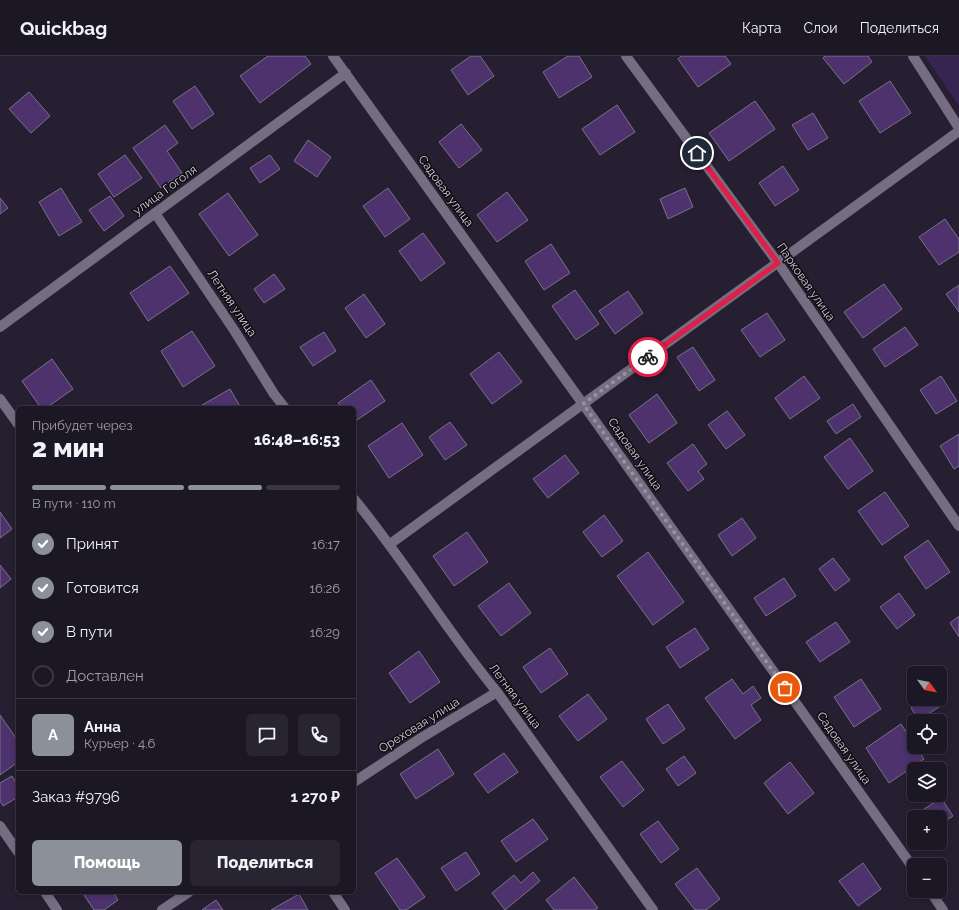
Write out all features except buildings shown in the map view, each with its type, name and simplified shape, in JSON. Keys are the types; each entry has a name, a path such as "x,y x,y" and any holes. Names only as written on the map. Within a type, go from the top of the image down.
{"street":[{"name":"Садовая улица","path":"333,56 907,859"},
{"name":"Парковая улица","path":"626,56 778,263 959,526"},
{"path":"913,56 959,128"},
{"name":"улица Гоголя","path":"0,327 346,73"},
{"path":"390,544 959,131"},
{"name":"Летняя улица","path":"155,213 234,330 274,394 283,406"},
{"path":"0,399 16,421"},
{"name":"Летняя улица","path":"356,502 390,544 475,665 497,692 653,910"},
{"name":"Ореховая улица","path":"356,781 421,738 497,692"},
{"path":"0,826 16,849"},
{"path":"46,894 57,910"},
{"path":"162,910 186,894"},
{"path":"334,894 345,910"},
{"path":"935,898 943,910"}],"shaded area":[{"path":"925,56 959,56 959,106"}],"way so far":[{"path":"648,357 583,404 785,688"}],"route":[{"path":"648,357 778,263 697,153"}]}
